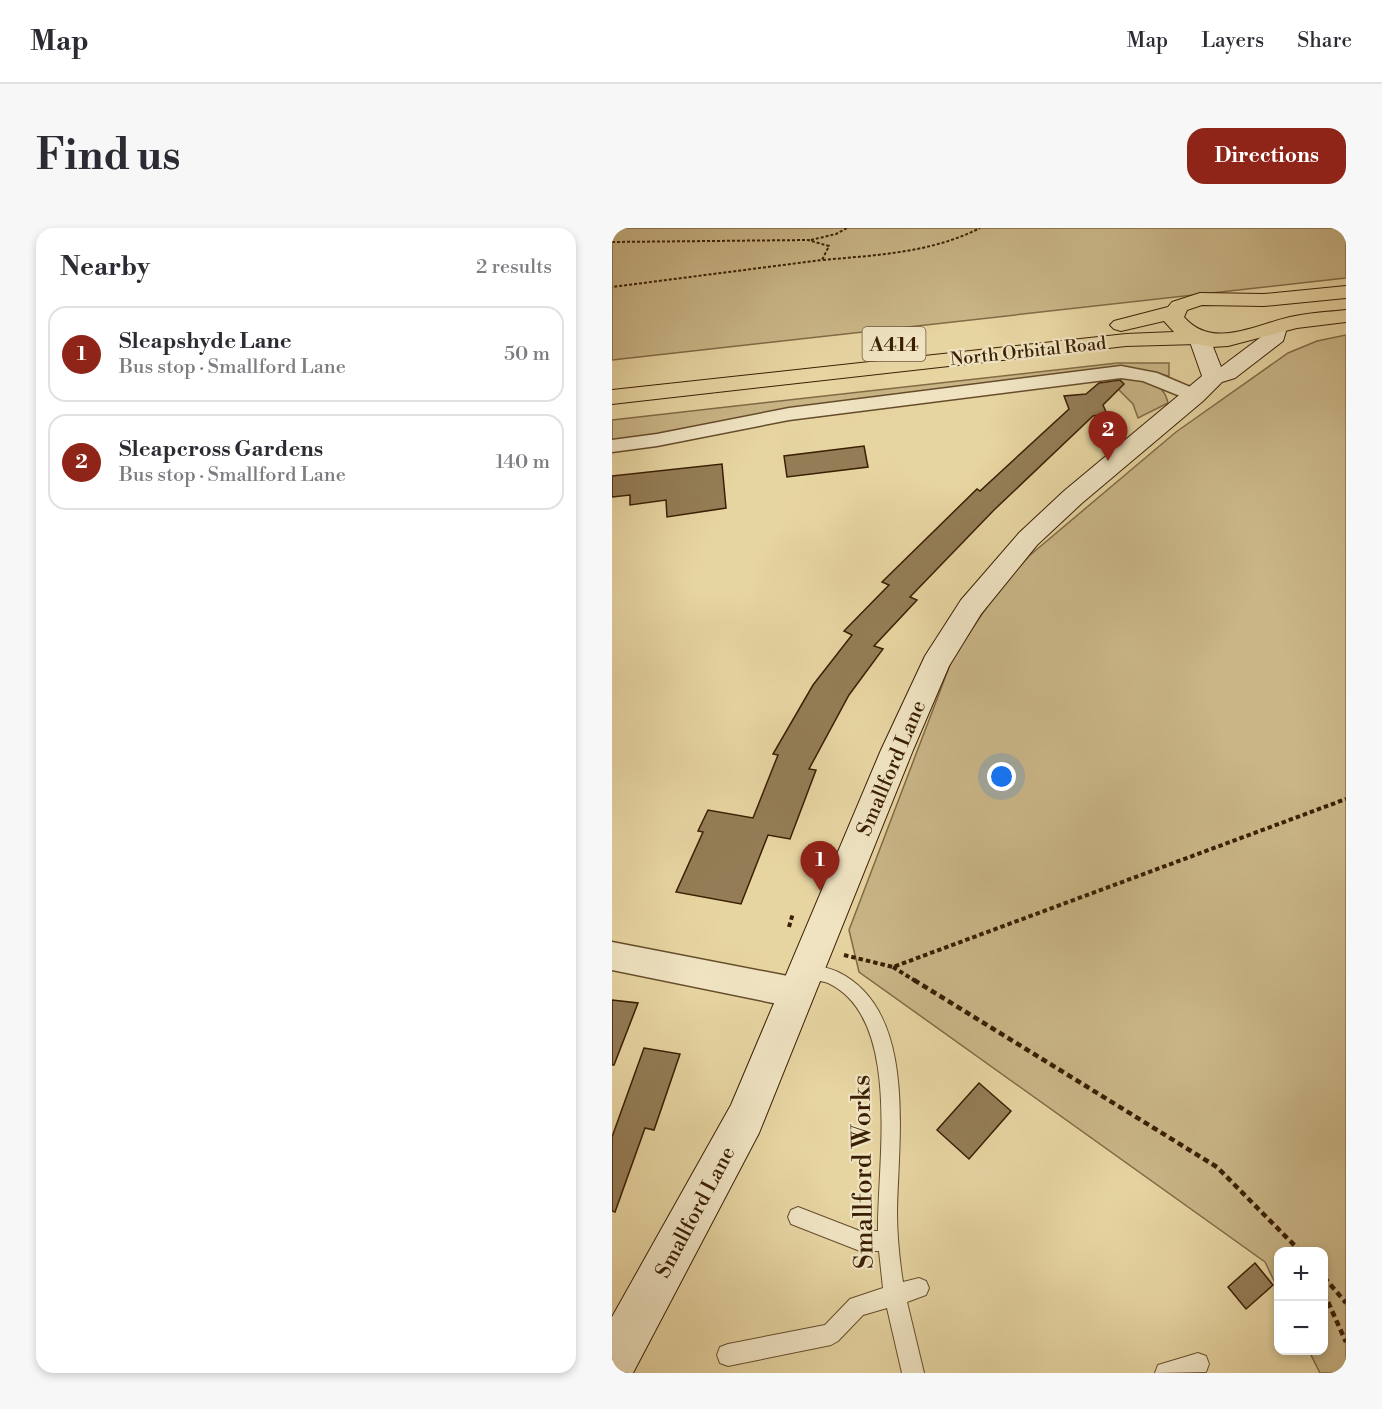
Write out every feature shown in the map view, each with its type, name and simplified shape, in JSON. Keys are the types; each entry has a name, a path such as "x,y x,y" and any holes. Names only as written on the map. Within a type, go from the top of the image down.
{"highway":[{"name":"A414","path":"1174,312 1179,306 1200,299 1264,300 1346,292"},
{"path":"1174,312 1173,318 1177,324 1197,338"},
{"name":"North Orbital Road","path":"950,339 1108,327 1174,312"},
{"name":"A414","path":"1197,338 1241,338 1304,320 1346,315"},
{"name":"North Orbital Road","path":"612,397 1126,340 1197,338"}],"street":[{"name":"Smallford Lane","path":"612,1364 745,1119 808,971 897,750 935,664 971,607 999,571 1050,518 1204,386 1227,373 1275,336 1276,328"},
{"path":"612,446 657,440 789,414 1120,372 1138,372 1156,378 1204,386 1197,338"},
{"path":"612,956 770,985 808,971"}],"lane":[{"name":"Smallford Works","path":"808,971 834,978 857,995 871,1012 891,1079 887,1241 894,1295 913,1373"},
{"path":"798,1217 860,1241 887,1241"},
{"path":"728,1355 831,1334 857,1306 919,1288"},
{"path":"1166,1373 1198,1364"}],"path":[{"path":"612,242 808,240 836,234 847,228"},
{"path":"612,287 901,252 965,237 980,228"},
{"path":"808,240 829,246 822,260"},
{"path":"808,971 893,967 1346,799"},
{"path":"893,967 1217,1167 1296,1247"},
{"path":"1328,1283 1346,1303"},
{"path":"1327,1301 1346,1342"}],"shaded area":[{"path":"612,228 1346,228 1346,278 612,360"},
{"path":"1346,335 1346,1373 1320,1373 1311,1355 1328,1355 1328,1247 1274,1247 1274,1281 1265,1262 859,972 849,930 953,657 997,592 1029,556 1176,432 1288,353 1317,341"},
{"path":"1117,363 1169,363 1169,376 1137,370 612,440 612,420"},
{"path":"1137,379 1157,386 1166,396 1168,403 1138,418 1133,404 1109,380"}],"building":[{"path":"1120,380 1124,384 1103,405 1107,414 1093,416 994,510 910,597 917,600 874,646 883,649 849,695 809,769 816,770 790,839 768,835 741,904 676,892 703,832 698,831 708,810 753,818 778,755 773,754 813,685 852,635 844,631 889,585 882,582 977,489 980,491 1069,409 1064,396 1086,394 1099,383"},
{"path":"864,446 868,467 787,477 784,456"},
{"path":"722,464 726,508 667,517 666,500 630,505 630,495 612,497 612,476"},
{"path":"612,1000 638,1003 614,1065 612,1065"},
{"path":"644,1048 680,1054 654,1130 645,1128 615,1212 612,1211 612,1137"},
{"path":"979,1083 1011,1111 969,1159 937,1130"},
{"path":"1255,1263 1273,1285 1246,1309 1228,1287"}],"place":[{"name":"Sleapcross Gardens","path":"1108,461"},
{"name":"Sleapshyde Lane","path":"820,891"}]}
